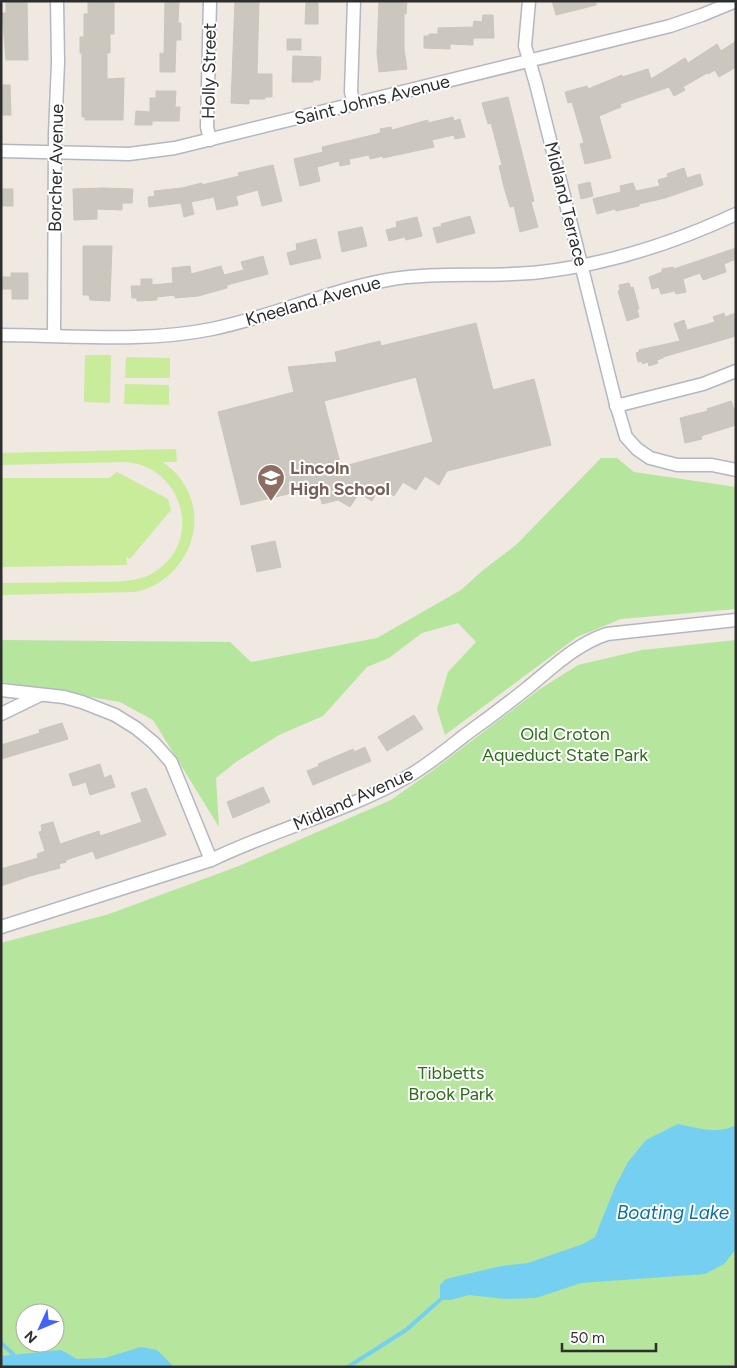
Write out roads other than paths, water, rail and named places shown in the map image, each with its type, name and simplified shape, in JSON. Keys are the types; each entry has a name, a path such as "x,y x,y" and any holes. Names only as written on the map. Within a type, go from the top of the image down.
{"street":[{"name":"Borcher Avenue","path":"54,335 55,152 58,62 57,1"},
{"name":"Holly Street","path":"210,1 207,127 210,140"},
{"path":"354,1 351,92 354,104"},
{"name":"Midland Terrace","path":"529,1 525,46 616,406 626,437 637,449 650,458 677,465 712,465 736,470"},
{"name":"Saint Johns Avenue","path":"1,151 141,153 165,150 670,26 736,1"},
{"name":"Kneeland Avenue","path":"1,335 103,337 176,335 212,329 356,286 389,280 540,272 581,265 630,254 694,233 736,214"},
{"path":"616,406 703,384 736,371"},
{"name":"Midland Avenue","path":"1,927 211,860 236,848 356,801 406,778 525,690 559,662 598,637 607,634 736,620"},
{"path":"1,690 64,697 96,707 128,722 154,744 171,762 211,860"},
{"path":"1,714 40,695"}],"water":[{"name":"Boating Lake","path":"678,1124 715,1130 722,1130 736,1125 736,1249 724,1264 705,1274 581,1283 536,1298 506,1299 469,1295 451,1300 440,1300 440,1285 446,1279 501,1266 528,1263 583,1244 595,1237 615,1187 628,1162 646,1140"},
{"path":"141,1347 157,1350 174,1367 1,1367 1,1356 31,1353 65,1352 77,1359 105,1358"}],"waterway":[{"path":"348,1367 406,1330 440,1300"},
{"path":"1,1343 13,1354"}],"place":[{"name":"Lincoln High School","path":"271,502"}],"park label":[{"name":"Old Croton Aqueduct State Park","path":"565,744"},
{"name":"Tibbetts Brook Park","path":"451,1083"}]}
